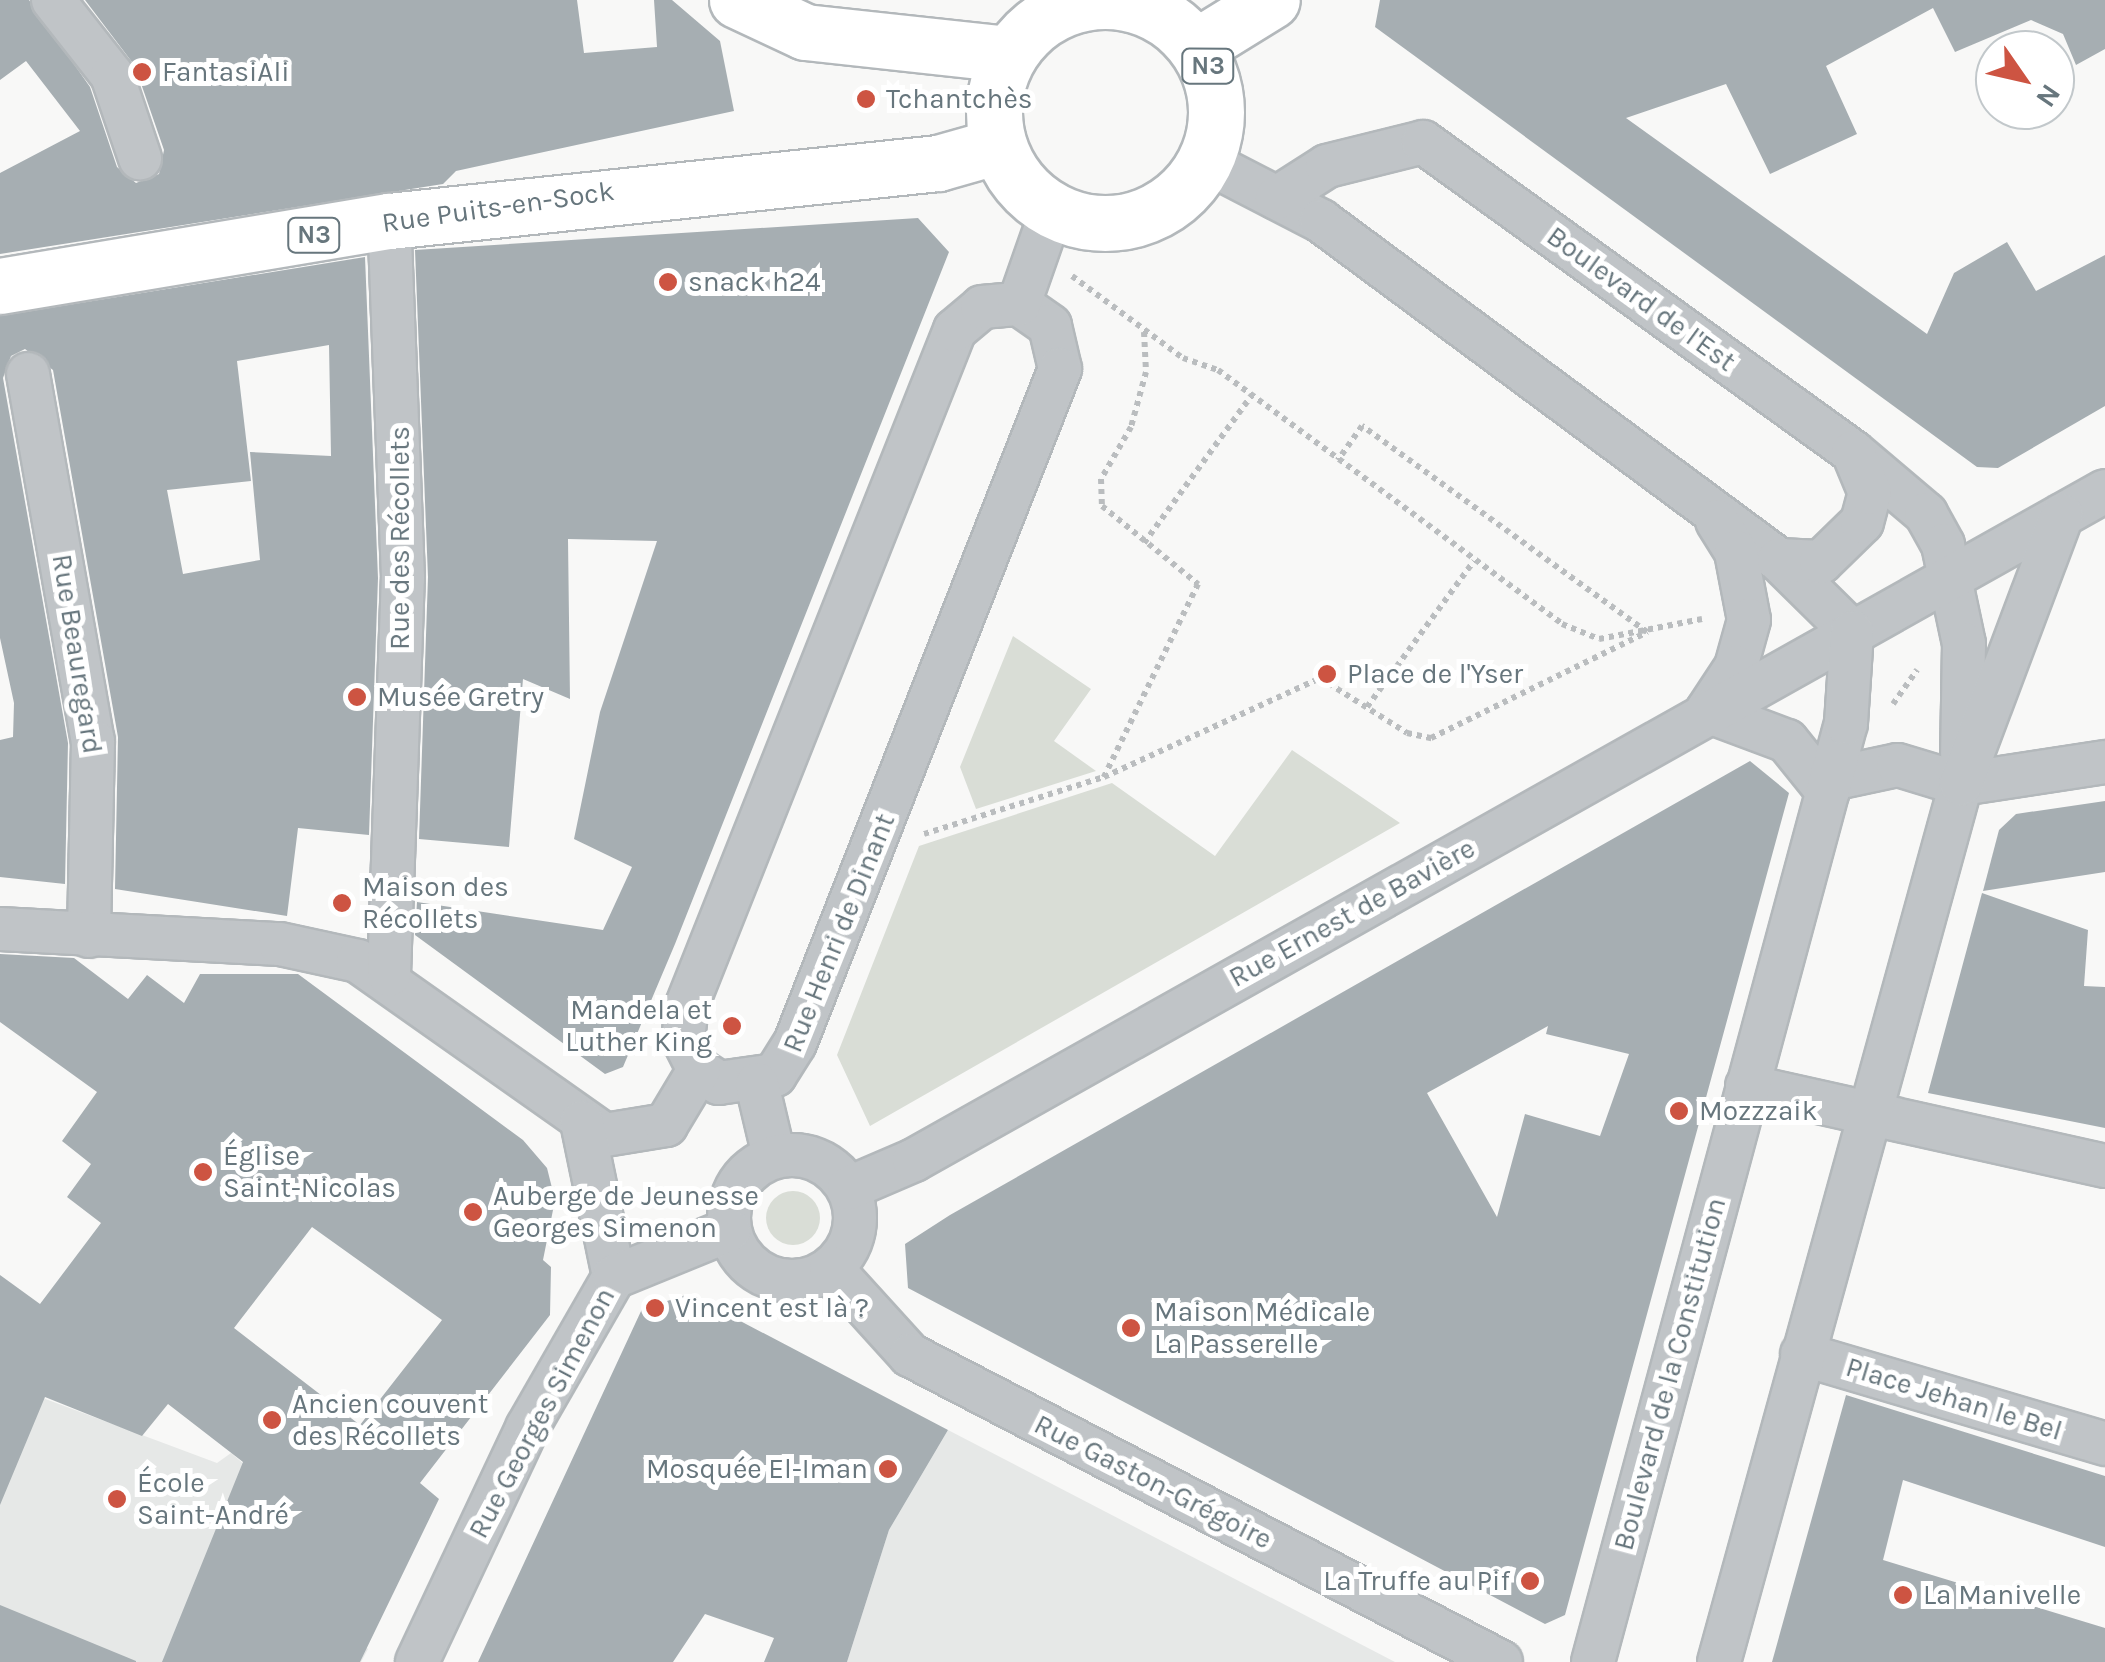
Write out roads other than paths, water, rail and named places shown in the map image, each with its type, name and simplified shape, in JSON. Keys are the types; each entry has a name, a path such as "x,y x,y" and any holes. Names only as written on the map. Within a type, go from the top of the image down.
{"main road":[{"name":"N3","path":"1196,46 1272,0"},
{"path":"740,1 805,32 878,46 1009,54 996,86 998,146 1044,234 1090,223 1133,220 1172,202 1205,160"},
{"name":"N3","path":"1009,54 1066,7 1137,2 1196,46 1215,90 1205,160"},
{"name":"Rue Puits-en-Sock","path":"0,286 389,221 938,163 998,146"}],"street":[{"path":"53,0 112,75 140,158"},
{"name":"Boulevard de l'Est","path":"1277,198 1328,166 1423,142 1853,452 1926,514 1954,577"},
{"path":"1205,160 1277,198 1779,560 1852,632"},
{"name":"Rue des Récollets","path":"388,976 403,578 389,221"},
{"path":"774,1156 758,1084 719,1084 698,1070 683,1038 688,1006 955,330 982,306 1019,304 1044,234"},
{"name":"Rue Henri de Dinant","path":"758,1084 784,1066 795,1043 1060,369 1050,326 1019,304"},
{"name":"Rue Beauregard","path":"28,374 93,741 89,936"},
{"path":"1779,560 1822,562 1862,522 1870,493 1853,452"},
{"name":"Rue Ernest de Bavière","path":"848,1188 914,1160 2105,490"},
{"path":"1711,512 1736,552 1749,620 1736,667 1707,711 1787,741 1830,785 1898,765 1961,784 2105,762"},
{"path":"1719,1662 1961,784 2062,515"},
{"path":"1954,577 1964,644 1961,784"},
{"name":"Boulevard de la Constitution","path":"1592,1662 1846,722 1852,632"},
{"path":"0,929 318,949 388,976 605,1136 666,1125 698,1070"},
{"path":"1747,1086 1867,1117 2105,1166"},
{"path":"582,1122 614,1277"},
{"path":"774,1156 817,1159 848,1188 856,1223 831,1268 783,1282 758,1273 729,1230 737,1184 774,1156"},
{"name":"Rue Georges Simenon","path":"416,1662 527,1428 614,1277 729,1230"},
{"name":"Rue Gaston-Grégoire","path":"831,1268 910,1355 1501,1662"},
{"name":"Place Jehan le Bel","path":"1802,1354 2105,1444"}],"place":[{"name":"FantasiAli","path":"142,72"},
{"name":"Tchantchès","path":"866,99"},
{"name":"snack h24","path":"668,282"},
{"name":"Place de l'Yser","path":"1327,674"},
{"name":"Musée Gretry","path":"357,697"},
{"name":"Maison des Récollets","path":"342,903"},
{"name":"Mandela et Luther King","path":"732,1026"},
{"name":"Mozzzaik","path":"1679,1111"},
{"name":"Église Saint-Nicolas","path":"203,1172"},
{"name":"Auberge de Jeunesse Georges Simenon","path":"473,1212"},
{"name":"Vincent est là ?","path":"655,1308"},
{"name":"Maison Médicale La Passerelle","path":"1131,1328"},
{"name":"Ancien couvent des Récollets","path":"272,1420"},
{"name":"Mosquée El-Iman","path":"888,1469"},
{"name":"École Saint-André","path":"117,1499"},
{"name":"La Truffe au Pif","path":"1530,1581"},
{"name":"La Manivelle","path":"1903,1595"}]}
